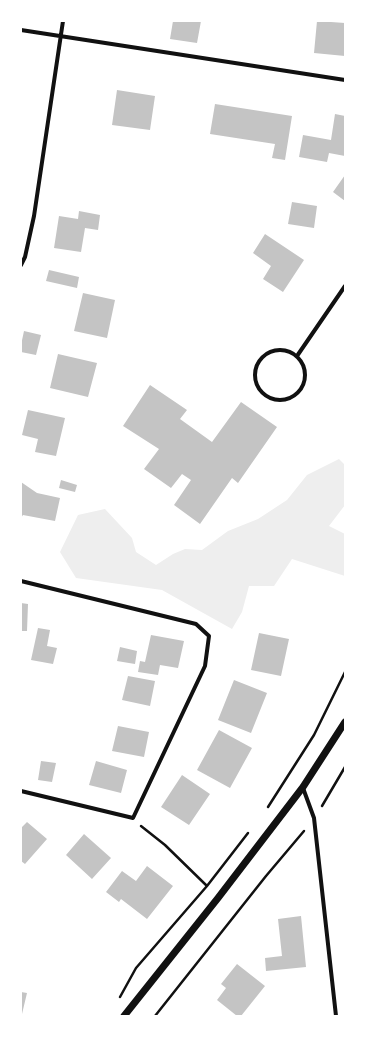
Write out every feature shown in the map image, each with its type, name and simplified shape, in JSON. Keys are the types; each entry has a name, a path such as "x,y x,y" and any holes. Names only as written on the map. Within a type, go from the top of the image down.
{"street":[{"path":"21,265 34,216 63,21"},
{"path":"21,30 345,80"},
{"path":"297,356 345,286"},
{"path":"274,351 286,351 297,356 303,366 305,378 301,389 292,397 280,400 269,397 260,390 255,378 256,366 263,356 274,351"},
{"path":"21,582 160,614 196,624 209,636 205,666 133,818 21,791"},
{"path":"124,1016 303,788 345,722"},
{"path":"303,788 314,818 336,1016"}],"path":[{"path":"267,809 314,735 345,672"},
{"path":"155,1016 314,818 345,767"},
{"path":"133,818 165,845 218,898"},
{"path":"117,1001 136,968 207,886 248,833"}],"shaded area":[{"path":"339,459 345,465 345,505 329,526 345,534 345,576 292,559 274,586 249,586 242,612 232,629 162,590 76,578 60,552 78,515 105,509 132,538 136,552 156,565 173,554 185,549 202,550 228,531 258,519 287,500 307,475"}],"building":[{"path":"173,21 201,21 197,43 170,39"},
{"path":"317,21 345,23 345,56 314,53"},
{"path":"117,90 155,96 150,130 112,125"},
{"path":"215,104 292,116 285,160 272,158 275,144 210,134"},
{"path":"335,114 345,116 345,156 329,153 327,162 299,157 303,135 331,140"},
{"path":"345,175 345,201 333,192"},
{"path":"292,202 317,206 314,228 288,224"},
{"path":"79,211 100,215 98,230 85,228 81,252 54,248 59,216 78,219"},
{"path":"265,234 304,260 283,292 263,279 271,266 253,253"},
{"path":"49,270 79,277 77,288 46,281"},
{"path":"83,293 115,300 107,338 74,331"},
{"path":"24,331 41,335 36,355 21,352"},
{"path":"58,354 97,363 88,397 50,388"},
{"path":"150,385 187,410 180,419 212,442 241,402 277,427 238,483 232,478 200,524 174,505 191,480 182,474 171,488 144,469 159,449 123,426"},
{"path":"28,410 65,418 56,456 35,452 38,439 22,435"},
{"path":"61,480 77,485 75,492 59,488"},
{"path":"21,482 37,493 60,498 55,521 23,515 21,518"},
{"path":"21,603 28,604 27,631 21,631"},
{"path":"38,628 50,630 47,646 57,648 53,664 31,660"},
{"path":"259,633 289,639 281,676 251,670"},
{"path":"151,635 184,641 178,668 160,665 158,675 138,672 140,661 145,662"},
{"path":"120,647 137,651 135,664 117,661"},
{"path":"128,676 155,681 150,706 122,700"},
{"path":"234,680 267,693 251,733 218,720"},
{"path":"118,726 149,732 144,757 112,751"},
{"path":"219,730 252,748 230,788 197,770"},
{"path":"41,761 56,763 52,782 38,780"},
{"path":"96,761 127,770 121,793 89,785"},
{"path":"182,775 210,794 189,825 161,807"},
{"path":"27,822 47,839 25,864 21,861 21,828"},
{"path":"84,834 111,858 92,879 66,855"},
{"path":"147,866 173,886 147,919 121,899 119,902 106,892 122,871 136,881"},
{"path":"301,916 306,967 266,971 265,958 282,956 278,919"},
{"path":"237,964 265,986 241,1016 237,1016 217,1000 226,988 221,984"},
{"path":"21,992 27,993 22,1014 21,1014"}]}
